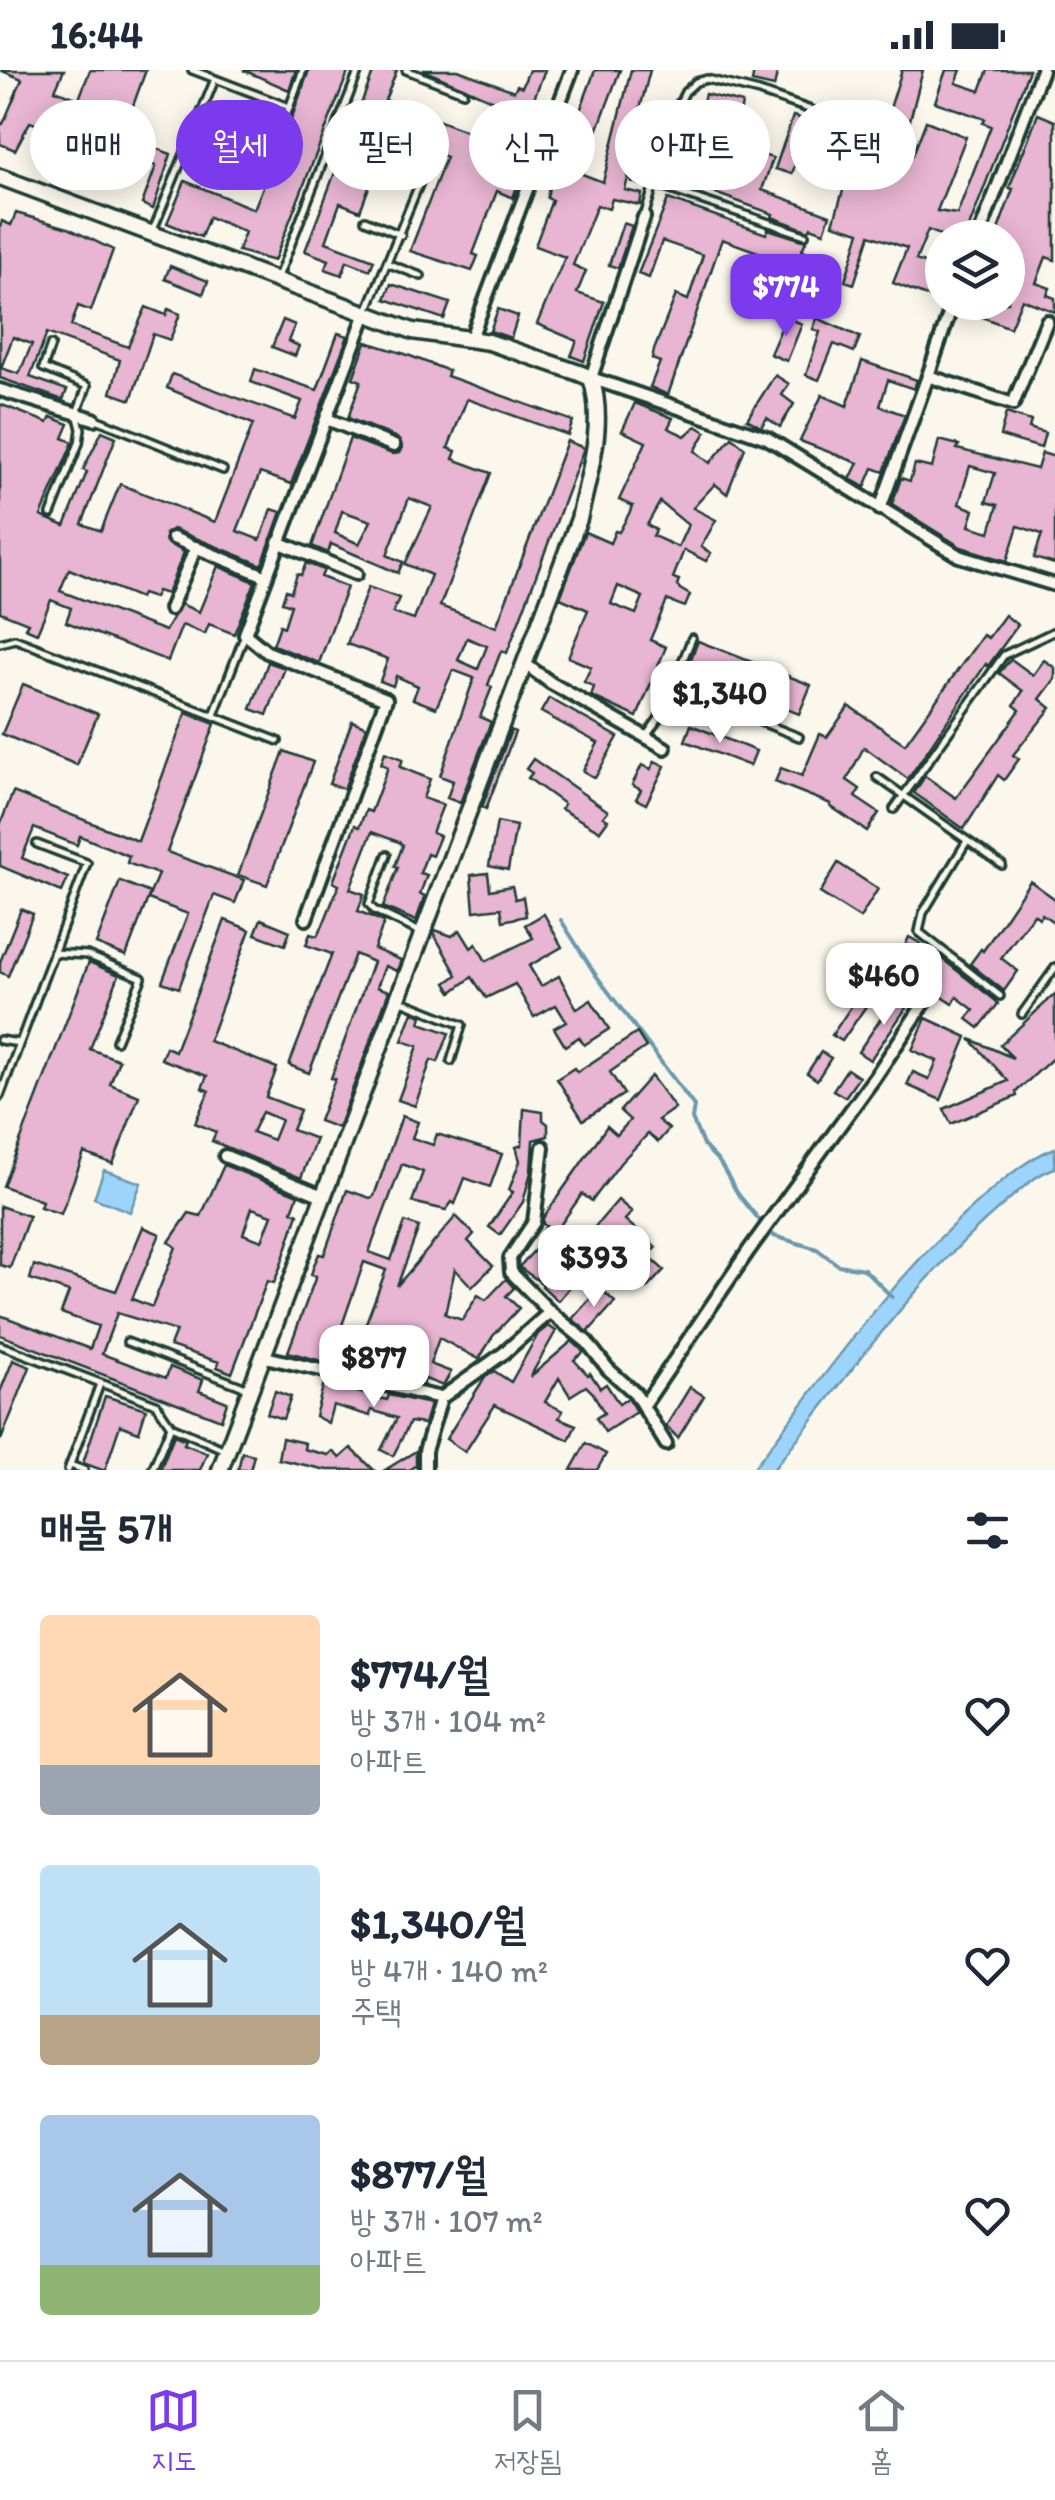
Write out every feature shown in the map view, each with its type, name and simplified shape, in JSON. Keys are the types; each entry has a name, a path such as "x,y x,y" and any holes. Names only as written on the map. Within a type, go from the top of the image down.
{"street":[{"path":"471,338 572,70"},
{"path":"985,220 1042,70"},
{"path":"0,177 413,331 471,338 767,438 959,556 1055,584"},
{"path":"220,1470 579,519 598,424 598,399 591,378 644,218"},
{"path":"306,919 386,699 267,652 245,634 366,314"},
{"path":"880,509 947,320"},
{"path":"928,376 1013,404 1047,320"},
{"path":"0,390 94,419"},
{"path":"327,419 394,446"},
{"path":"173,538 265,576"},
{"path":"278,542 356,574"},
{"path":"170,609 196,547"},
{"path":"525,664 665,748"},
{"path":"644,1405 749,1250 876,1078 923,1005"},
{"path":"543,1147 534,1222 509,1265 550,1312 587,1342 644,1405 666,1444"},
{"path":"225,1156 325,1198"},
{"path":"425,1470 425,1451 441,1398 504,1353 550,1312"},
{"path":"264,1357 441,1398"}],"lane":[{"path":"192,70 273,100"},
{"path":"291,100 303,70"},
{"path":"276,280 358,70"},
{"path":"406,70 463,92"},
{"path":"207,100 215,79"},
{"path":"682,100 696,82 707,79 790,103"},
{"path":"152,233 176,176"},
{"path":"366,314 417,190"},
{"path":"644,218 652,190"},
{"path":"672,190 805,235"},
{"path":"365,220 400,234"},
{"path":"389,264 421,276"},
{"path":"51,514 79,443 81,429 76,413 87,386 43,368 52,344"},
{"path":"94,419 223,470"},
{"path":"894,809 1004,655 1055,631"},
{"path":"213,716 245,634"},
{"path":"646,738 659,718 692,638"},
{"path":"0,643 15,639 278,741"},
{"path":"672,687 799,737"},
{"path":"877,777 1002,865"},
{"path":"968,841 922,913 919,932 1000,996"},
{"path":"0,1096 87,863 37,844"},
{"path":"387,854 370,904 374,910 425,934"},
{"path":"54,953 86,955 142,978 116,1041"},
{"path":"1022,1014 1055,968"},
{"path":"399,1000 462,1025 451,1061"},
{"path":"0,1040 20,1044"},
{"path":"127,1342 252,1390"},
{"path":"0,1345 156,1404 171,1426 228,1452"},
{"path":"84,1470 69,1468 100,1383"},
{"path":"152,1470 171,1426"}],"water":[{"path":"1055,1148 1055,1168 1022,1188 941,1264 773,1470 752,1470 860,1329 917,1262 1006,1178"},
{"path":"104,1170 141,1183 130,1212 94,1198"}],"building":[{"path":"0,70 64,70 55,90 79,99 90,70 146,70 135,100 30,100 30,122 15,150 0,144 0,123 3,124 22,79"},
{"path":"243,70 296,70 289,90"},
{"path":"309,70 349,70 337,100 323,100 323,136 303,187 303,100 298,100"},
{"path":"374,70 397,70 385,100 363,100"},
{"path":"423,70 458,70 514,91 517,85 522,87 529,70 545,70 534,98 539,100 492,100"},
{"path":"595,70 620,70 596,134 595,100 584,100"},
{"path":"631,70 650,70 642,100 624,100"},
{"path":"754,70 778,70 774,87 752,82"},
{"path":"902,70 923,70 915,100 893,100"},
{"path":"946,70 961,70 956,83 980,91 988,70 1029,70 972,220 925,220 925,238 916,260 925,263 925,295 893,283 907,248 870,235 854,284 845,281 860,232 833,224 843,190 916,190 916,147 926,121 966,137 937,211 957,214 991,126 983,123 985,119 935,102"},
{"path":"705,94 730,100 704,100"},
{"path":"1038,114 1055,121 1055,260 1046,257 1036,283 1050,288 1047,295 1055,298 1055,312 1025,300 1025,220 1002,220 1013,189 1009,188"},
{"path":"449,125 469,132 469,190 516,190 513,198 497,191 473,254 478,256 472,271 410,251 433,190 449,190"},
{"path":"790,125 790,173 775,169"},
{"path":"615,134 615,190 642,194 640,205 612,199 609,209 597,205 573,265 586,271 577,293 604,302 584,361 571,356 577,341 537,324 565,257 535,246 552,200 547,198 548,190 595,190 595,179 603,182"},
{"path":"156,148 171,154 153,209 142,204 147,190 156,190"},
{"path":"181,190 207,190 254,209 262,190 302,190 274,261 238,251 245,232 209,217 201,237 167,223"},
{"path":"328,190 368,190 360,211 340,203 326,242 374,260 370,270 347,261 342,275 325,269 329,260 305,251"},
{"path":"706,190 762,190 830,215 824,232 811,227 809,231 772,217 773,214"},
{"path":"668,199 766,234 768,229 806,241 802,250 813,254 810,264 799,260 797,266 722,239 668,395 650,387 660,362 652,359 654,350 676,295 688,300 703,255 662,241 649,278 638,274"},
{"path":"16,213 68,228 113,250 91,311 78,306 71,326 128,347 146,307 166,315 168,309 180,314 170,340 153,334 131,400 111,393 120,360 47,333 30,377 67,390 63,400 0,378 0,227 2,221 11,225","holes":["13,337 32,344 19,374 1,368"]},
{"path":"623,223 632,226 618,268 609,265"},
{"path":"170,266 208,281 203,294 165,279"},
{"path":"391,284 450,303 444,319 385,299"},
{"path":"498,309 518,316 511,338 490,331"},
{"path":"786,317 802,324 787,361 770,354"},
{"path":"817,318 860,337 854,352 834,344 819,380 806,375 820,332 813,329"},
{"path":"283,320 295,325 288,341 299,346 295,356 272,347"},
{"path":"990,320 1013,320 1010,328"},
{"path":"338,333 348,336 291,484 260,473 237,531 260,540 272,509 281,512 262,565 173,529 165,534 166,542 184,552 167,594 157,591 154,598 142,594 140,598 69,569 60,591 165,631 181,604 199,612 218,566 255,582 234,634 209,624 205,634 182,625 168,661 66,622 71,608 51,600 37,633 25,628 28,623 0,612 0,404 48,423 51,417 69,424 63,438 73,442 41,516 65,526 87,472 83,470 102,431 116,437 82,524 101,531 120,484 215,522 253,424 167,388 172,374 295,419 302,401 251,382 255,369 317,390"},
{"path":"366,342 573,421 568,435 467,399 448,448 456,451 453,459 491,473 440,606 496,627 567,441 584,448 507,653 501,651 488,685 492,687 480,717 491,722 460,803 447,798 453,781 440,776 474,678 453,670 436,708 413,699 418,686 396,676 393,686 380,681 388,659 347,644 368,587 399,598 393,613 414,620 431,575 405,564 432,507 409,498 387,555 403,562 398,573 331,544 328,553 312,546 350,438 392,454 402,448 397,438 348,418 361,381 353,378","holes":["342,511 371,521 359,544 335,533","467,638 487,646 478,669 458,660"]},
{"path":"862,361 917,380 914,389 888,380 880,406 905,415 884,472 873,468 865,487 850,479 858,463 800,441 822,395 847,406"},
{"path":"775,375 789,384 782,395 794,404 780,427 767,418 761,427 747,419"},
{"path":"635,403 673,418 668,428 685,436 696,426 706,432 695,451 710,463 732,437 745,448 727,494 715,484 693,508 716,520 701,547 711,553 706,561 684,550 673,578 690,595 685,607 667,600 650,640 666,647 637,717 591,696 594,687 584,682 591,667 568,657 588,610 560,598 585,532 610,543 633,506 619,500 646,442 622,431","holes":["660,502 688,525 678,547 653,536 656,530 647,525","618,586 643,597 636,614 611,604"]},
{"path":"1006,413 1031,421 1029,428 1045,433 1041,448 1000,436"},
{"path":"939,440 959,445 957,449 1037,469 1042,453 1055,457 1055,564 1034,558 1042,534 1018,526 1007,561 961,547 892,504 901,478 910,481 915,464 932,468","holes":["970,466 995,473 986,502 998,505 990,532 969,526 974,510 959,504"]},
{"path":"306,563 324,570 321,577 347,587 319,663 273,645 291,605 282,602 286,590 291,592"},
{"path":"1005,615 1018,625 986,664 908,779 864,747 847,780 860,789 855,797 879,813 867,831 831,804 775,782 781,768 802,776 820,734 827,737 849,706 905,744 983,635 988,638"},
{"path":"698,641 811,685 799,714 687,669"},
{"path":"1011,659 1033,675 1044,660 1055,668 1055,679 1040,699 1051,708 1013,755 1019,759 1004,780 998,775 964,829 914,793 925,776 956,798 1020,710 1014,705 1023,691 999,673"},
{"path":"268,662 285,668 267,715 251,709"},
{"path":"23,684 98,714 77,765 2,734"},
{"path":"549,698 618,737 595,778 583,771 598,743 541,712"},
{"path":"186,713 215,724 167,852 244,880 235,903 214,895 179,988 162,982 188,914 148,899 158,874 127,863 129,856 80,836 77,845 34,828 22,858 68,878 62,892 0,866 0,825 13,792 138,841"},
{"path":"352,721 367,727 344,789 329,784"},
{"path":"691,725 756,751 750,766 685,741"},
{"path":"511,730 515,732 486,809 482,807"},
{"path":"284,751 313,762 267,885 238,875"},
{"path":"385,752 403,759 400,767 430,779 423,798 443,805 432,833 440,836 420,873 427,875 416,921 383,907 398,867 395,866 403,845 399,842 372,832 350,889 364,894 358,911 384,922 374,949 401,960 397,971 385,966 377,987 389,991 338,1128 319,1121 373,962 355,954 309,1073 289,1065 332,954 306,945 310,934 317,936 323,925 339,885 333,882 355,825 359,827 366,810 371,812 388,767 381,764"},
{"path":"533,759 608,811 603,817 608,820 600,831 561,809 564,804 528,778 532,773 526,769"},
{"path":"655,761 665,766 646,804 636,799 641,790 632,785 642,765 651,769"},
{"path":"497,822 516,826 508,870 489,866"},
{"path":"838,863 878,889 860,918 820,893"},
{"path":"488,873 490,890 512,886 515,899 523,897 526,916 503,921 501,908 474,911 471,875"},
{"path":"120,881 150,893 126,956 96,944"},
{"path":"1030,881 1055,899 1055,923 1042,914 1039,918 1034,914 1001,958 1018,971 1004,991 970,964"},
{"path":"21,909 33,914 8,976 0,972 0,962"},
{"path":"544,914 562,947 529,966 541,986 559,976 577,1009 591,1000 609,1029 584,1045 579,1037 565,1046 554,1028 566,1021 556,1005 534,1017 515,984 486,998 472,977 452,992 446,983 457,975 435,930 452,936 460,930 471,948 476,944 486,961 533,938 525,925"},
{"path":"261,919 290,931 285,945 255,934"},
{"path":"225,920 250,930 209,1041 277,1068 266,1097 300,1110 292,1130 316,1139 301,1178 212,1141 216,1132 195,1123 209,1091 202,1088 207,1076 161,1059 166,1047 175,1051","holes":["262,1112 281,1120 273,1140 252,1132"]},
{"path":"909,937 920,943 907,969 926,979 941,958 996,1001 998,1004 979,1028 967,1019 974,1010 957,997 953,1004 929,988 926,994 891,976"},
{"path":"89,962 119,975 90,1049 119,1060 110,1084 139,1096 113,1164 84,1153 61,1214 40,1207 42,1201 3,1186"},
{"path":"872,975 882,983 842,1041 832,1035"},
{"path":"1055,994 1055,1056 1016,1092 1017,1096 951,1124 944,1109 1008,1081 970,1039 1013,1058 1000,1045"},
{"path":"897,995 909,1004 870,1060 858,1052"},
{"path":"413,1012 422,1016 420,1023 449,1033 438,1062 431,1060 415,1106 398,1100 418,1046 402,1041"},
{"path":"926,1018 967,1037 941,1100 907,1085 913,1072 929,1079 937,1061 912,1050"},
{"path":"637,1033 646,1047 610,1072 624,1094 583,1120 557,1079 574,1068 577,1072"},
{"path":"821,1052 831,1058 817,1080 807,1073"},
{"path":"847,1069 859,1077 845,1097 833,1090"},
{"path":"651,1076 675,1108 658,1120 669,1129 658,1142 648,1134 592,1201 582,1194 549,1241 541,1233 546,1226 543,1218 607,1126 617,1135 630,1120 620,1111"},
{"path":"524,1109 543,1112 548,1136 533,1140 531,1172 523,1202 500,1235 489,1227 513,1192 509,1190 520,1161 516,1147 522,1145"},
{"path":"402,1116 418,1122 412,1138 433,1145 437,1134 502,1154 490,1187 465,1178 455,1204 452,1202 446,1210 412,1202 423,1172 402,1164 369,1252 391,1260 405,1222 419,1227 397,1286 456,1216 474,1234 468,1241 493,1266 472,1287 455,1269 445,1314 462,1320 478,1295 486,1300 506,1279 514,1288 506,1296 519,1308 493,1336 479,1359 439,1338 430,1364 451,1372 443,1386 425,1379 423,1385 410,1382 331,1356 329,1363 288,1352 316,1276 311,1275 314,1265 319,1254 324,1255 347,1190 374,1196","holes":["364,1262 386,1270 360,1339 340,1331"]},
{"path":"224,1165 298,1195 292,1211 298,1214 281,1265 274,1283 267,1281 232,1373 217,1367 219,1362 170,1346 176,1331 117,1313 102,1354 166,1378 170,1367 203,1380 199,1391 227,1402 221,1420 0,1335 0,1315 90,1349 98,1326 61,1313 69,1292 30,1279 34,1265 116,1291 143,1227 160,1234 132,1299 152,1307 176,1247 169,1242 189,1213 201,1216","holes":["252,1208 272,1215 262,1241 243,1234"]},
{"path":"618,1200 632,1212 625,1220 656,1247 648,1256 664,1270 647,1288 644,1285 639,1290 619,1271 635,1254 614,1234 558,1301 519,1267 545,1239 556,1248 550,1256 562,1265"},
{"path":"0,1206 29,1216 10,1268 0,1265"},
{"path":"600,1288 615,1302 588,1332 572,1319"},
{"path":"548,1326 556,1331 530,1377 572,1341 584,1352 574,1360 600,1388 606,1384 619,1404 628,1398 636,1412 605,1432 596,1418 604,1413 593,1393 586,1386 570,1396 559,1378 545,1402 563,1411 559,1418 576,1425 569,1440 495,1405 465,1452 446,1439 485,1377 494,1371 511,1382 538,1334"},
{"path":"13,1360 30,1367 1,1440 0,1392"},
{"path":"324,1383 387,1400 389,1395 430,1404 424,1424 410,1422 393,1456 381,1450 397,1418 371,1410 370,1416 333,1405 328,1423 315,1416"},
{"path":"690,1387 704,1396 678,1438 666,1426"},
{"path":"275,1391 291,1397 283,1419 267,1414"},
{"path":"105,1396 146,1409 139,1432 120,1425 102,1470 83,1463"},
{"path":"174,1435 186,1440 184,1444 207,1453 200,1470 160,1470"},
{"path":"282,1438 305,1443 304,1449 328,1455 332,1451 340,1458 351,1448 374,1470 327,1470 278,1459"},
{"path":"586,1443 606,1454 597,1470 571,1470"},
{"path":"416,1451 416,1465 409,1470 385,1470"},
{"path":"242,1452 254,1455 250,1470 238,1470"}],"waterway":[{"path":"561,920 595,974 694,1106 692,1119 703,1145 765,1227 774,1236 817,1249 838,1265 864,1269 892,1297"}]}
